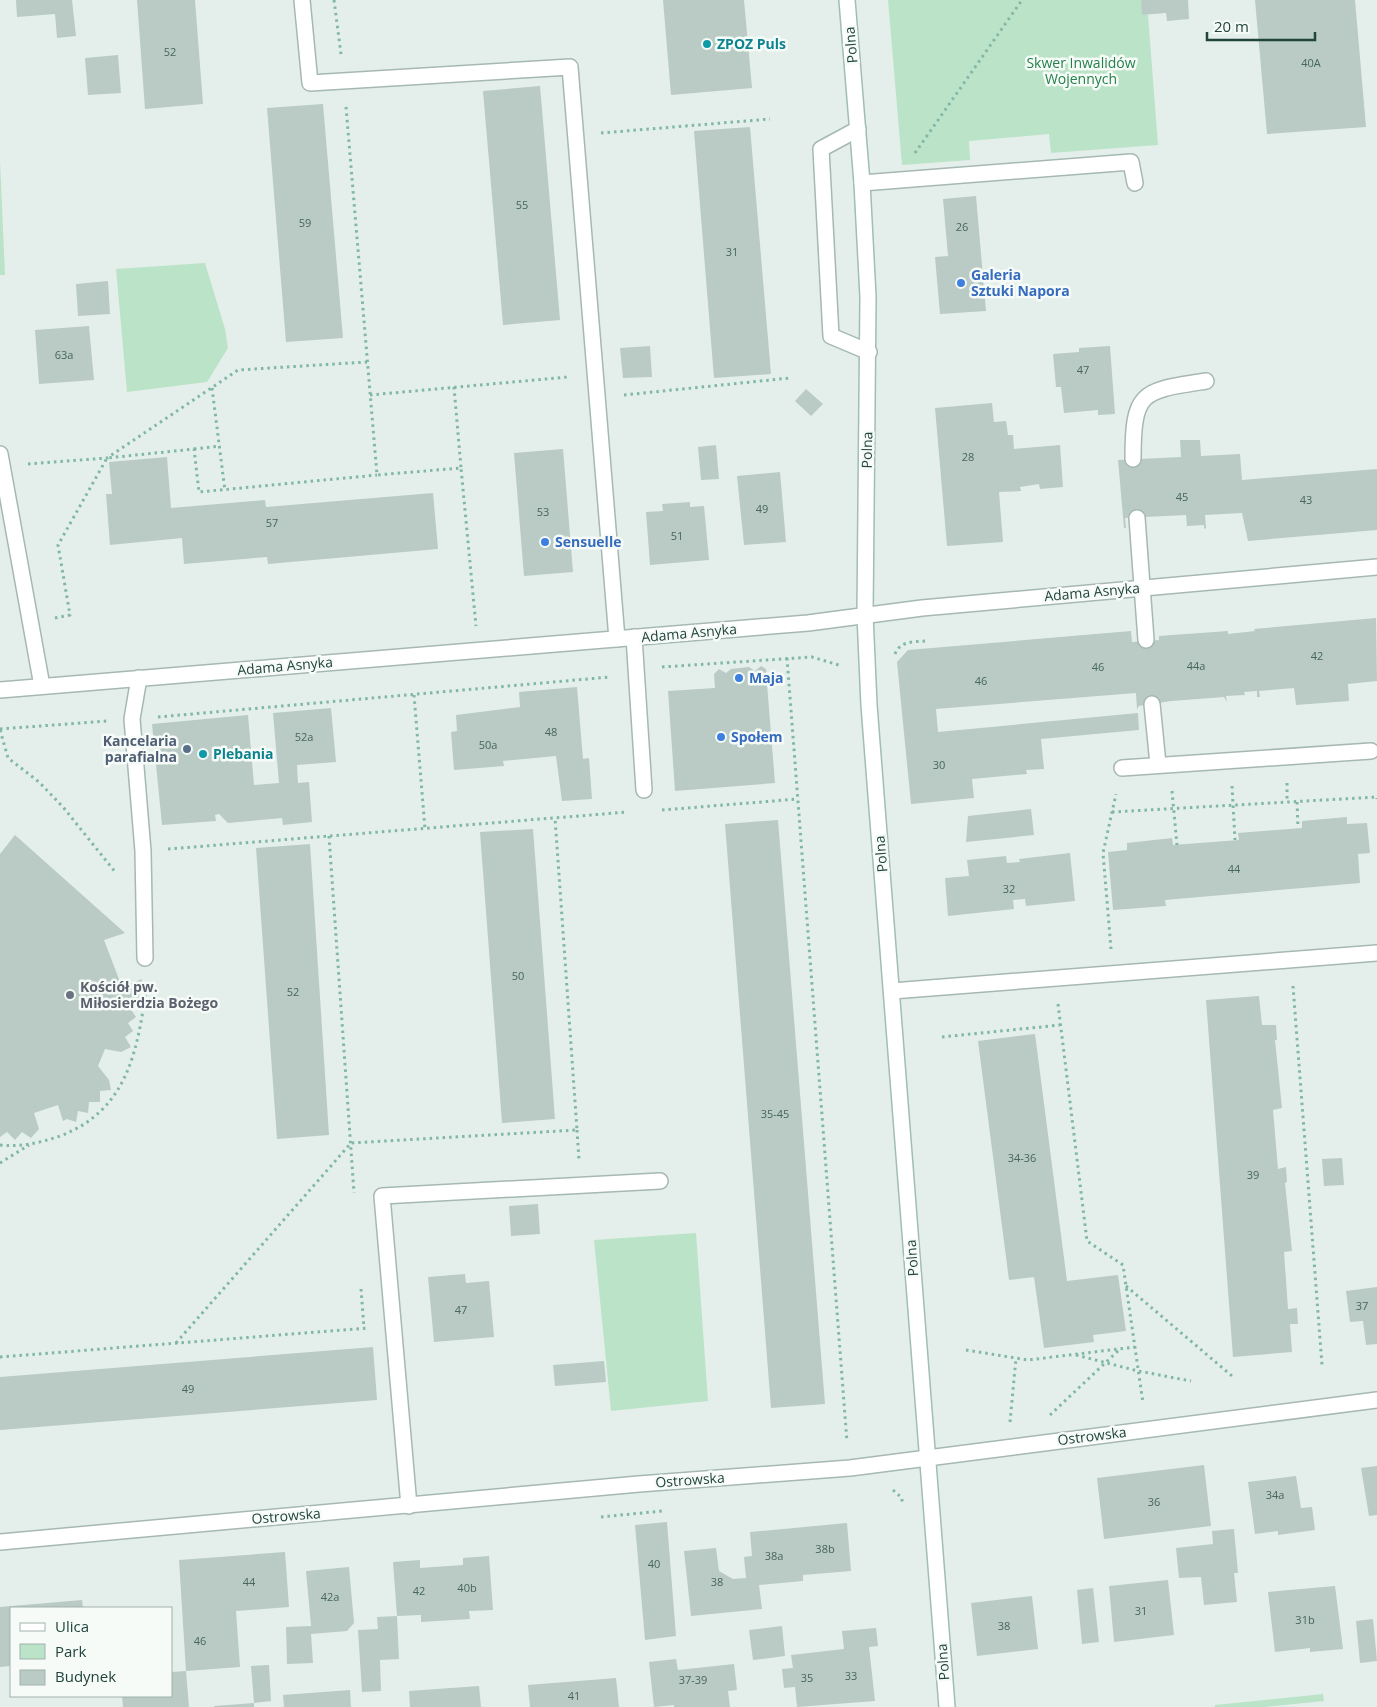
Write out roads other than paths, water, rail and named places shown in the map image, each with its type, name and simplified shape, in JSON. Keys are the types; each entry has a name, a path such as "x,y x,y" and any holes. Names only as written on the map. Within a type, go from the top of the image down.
{"street":[{"path":"302,0 310,83 570,67 599,397 617,639"},
{"name":"Polna","path":"847,0 862,183 868,297 865,615 867,667 947,1707"},
{"path":"858,129 821,149 831,336 868,352"},
{"path":"862,183 1131,162 1135,183"},
{"path":"1133,459 1133,426 1138,408 1146,396 1159,388 1206,381"},
{"path":"1,460 42,686"},
{"path":"1137,518 1146,640"},
{"name":"Adama Asnyka","path":"0,690 808,623 922,608 1377,567"},
{"path":"634,637 644,790"},
{"path":"140,678 132,719 143,851 145,958"},
{"path":"1152,704 1164,764"},
{"path":"1122,768 1371,751"},
{"path":"892,991 1377,953"},
{"path":"409,1506 382,1196 660,1181"},
{"name":"Ostrowska","path":"0,1542 850,1468 1377,1400"}],"place":[{"name":"ZPOZ Puls","path":"707,44"},
{"name":"Galeria Sztuki Napora","path":"961,283"},
{"name":"Sensuelle","path":"545,542"},
{"name":"Maja","path":"739,678"},
{"name":"Społem","path":"721,737"},
{"name":"Kancelaria parafialna","path":"187,749"},
{"name":"Plebania","path":"203,754"},
{"name":"Kościół pw. Miłosierdzia Bożego","path":"70,995"}],"park label":[{"name":"Skwer Inwalidów Wojennych","path":"1081,72"}]}
